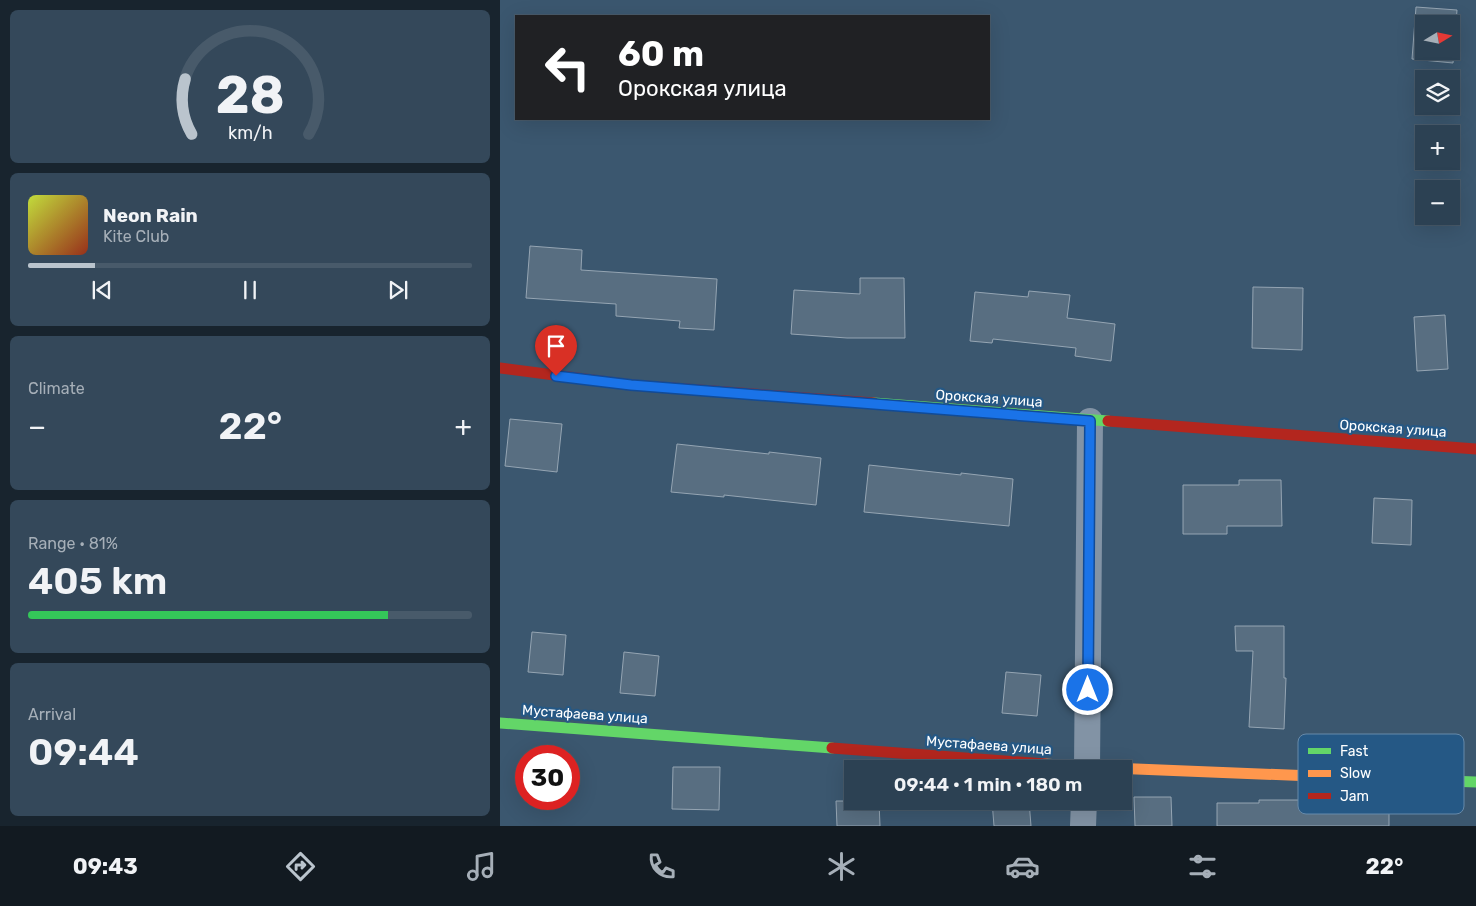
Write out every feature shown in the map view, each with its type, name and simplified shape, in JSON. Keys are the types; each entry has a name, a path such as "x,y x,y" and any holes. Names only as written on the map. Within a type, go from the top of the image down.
{"street":[{"name":"Орокская улица","path":"500,368 631,385 1476,449"},
{"path":"1087,760 1090,421"},
{"name":"Мустафаева улица","path":"500,723 983,760"},
{"name":"Мустафаева улица","path":"1132,770 1298,776"},
{"path":"1082,826 1083,810"}],"building":[{"path":"1416,7 1457,10 1457,15 1415,15"},
{"path":"1415,20 1415,59 1412,59"},
{"path":"1422,60 1453,60 1453,63"},
{"path":"530,246 582,250 581,270 717,279 714,330 679,328 680,321 616,316 616,304 526,298"},
{"path":"860,278 904,278 905,338 847,338 791,334 794,290 860,294"},
{"path":"1253,287 1303,288 1302,350 1252,348"},
{"path":"1029,291 1070,295 1067,318 1115,324 1111,361 1075,356 1076,348 993,339 992,343 970,341 975,292 1028,297"},
{"path":"1445,315 1448,369 1417,371 1414,317"},
{"path":"510,419 562,424 557,472 505,466"},
{"path":"677,444 821,458 816,505 724,495 724,497 671,492"},
{"path":"869,465 1013,479 1009,526 864,512"},
{"path":"1239,480 1281,480 1282,526 1227,526 1227,534 1183,534 1183,485 1239,485"},
{"path":"1374,498 1412,500 1411,545 1372,543"},
{"path":"1235,626 1284,626 1284,678 1286,678 1284,729 1249,727 1253,651 1236,651"},
{"path":"532,632 566,635 563,675 528,672"},
{"path":"624,652 659,656 655,696 620,693"},
{"path":"1006,672 1041,675 1037,716 1002,713"},
{"path":"673,767 720,767 719,810 672,809"},
{"path":"1134,797 1171,797 1172,826 1135,826"},
{"path":"1259,800 1298,800 1298,814 1389,814 1389,826 1217,826 1217,803 1259,803"},
{"path":"836,801 844,801 844,810 879,810 880,826 837,826"},
{"path":"993,810 1030,810 1031,826 994,826"}],"traffic: fast":[{"path":"874,403 1108,421"},
{"path":"500,723 832,748"},
{"path":"1464,782 1476,782"}],"traffic: slow":[{"path":"1132,769 1298,775"}],"traffic: jam":[{"path":"500,368 631,385 874,403"},
{"path":"1108,421 1476,449"},
{"path":"832,748 992,760"}],"route":[{"path":"556,376 631,385 1090,421 1088,690"}]}
